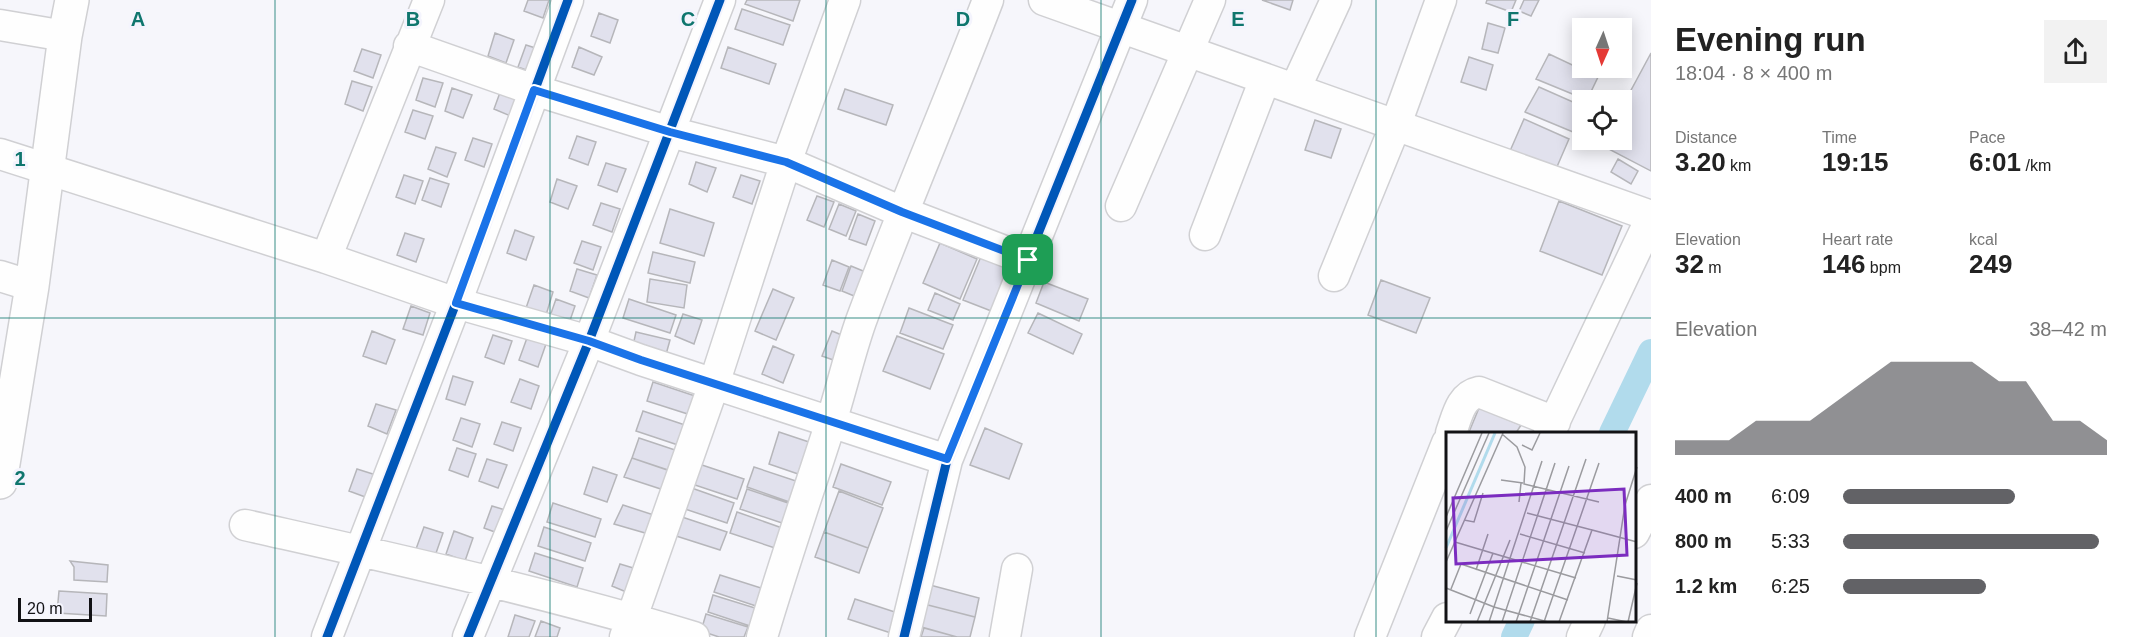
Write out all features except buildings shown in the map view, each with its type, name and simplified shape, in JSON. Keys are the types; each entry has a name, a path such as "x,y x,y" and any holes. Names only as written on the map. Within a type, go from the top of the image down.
{"main road":[{"path":"0,482 9,371 32,286 65,36 72,0"}],"street":[{"path":"326,258 429,0"},
{"path":"327,637 456,303 568,0"},
{"path":"468,637 589,341 720,0"},
{"path":"628,628 714,384 786,162 845,0"},
{"path":"762,637 860,324 902,212 947,107 988,0"},
{"path":"1044,0 1126,13 1186,51 1396,124 1651,217 1552,428 1479,392 1464,400 1451,432"},
{"path":"1120,206 1210,0"},
{"path":"1295,89 1336,0"},
{"path":"1334,276 1396,124 1441,0"},
{"path":"904,637 947,459 1126,13"},
{"path":"0,25 65,36"},
{"path":"409,46 534,90 670,132 786,162 902,212 1028,260"},
{"path":"1205,235 1265,79"},
{"path":"0,154 326,258 456,303 589,341 947,459"},
{"path":"0,276 32,286"},
{"path":"1370,637 1446,446"},
{"path":"1636,531 1651,500"},
{"path":"245,525 489,582 628,628 694,637"},
{"path":"1005,637 1017,569"},
{"path":"1437,637 1446,620"},
{"path":"1582,637 1590,622"},
{"path":"1648,637 1651,630"}],"waterway":[{"path":"1612,432 1651,352"},
{"path":"1514,637 1521,622"}],"cycle path":[{"path":"327,637 456,303 568,0"},
{"path":"468,637 589,341 720,0"},
{"path":"904,637 947,460 1132,0"}],"route":[{"path":"534,90 670,132 786,162 902,212 1028,260 947,459 589,341 456,303 534,90"}]}
